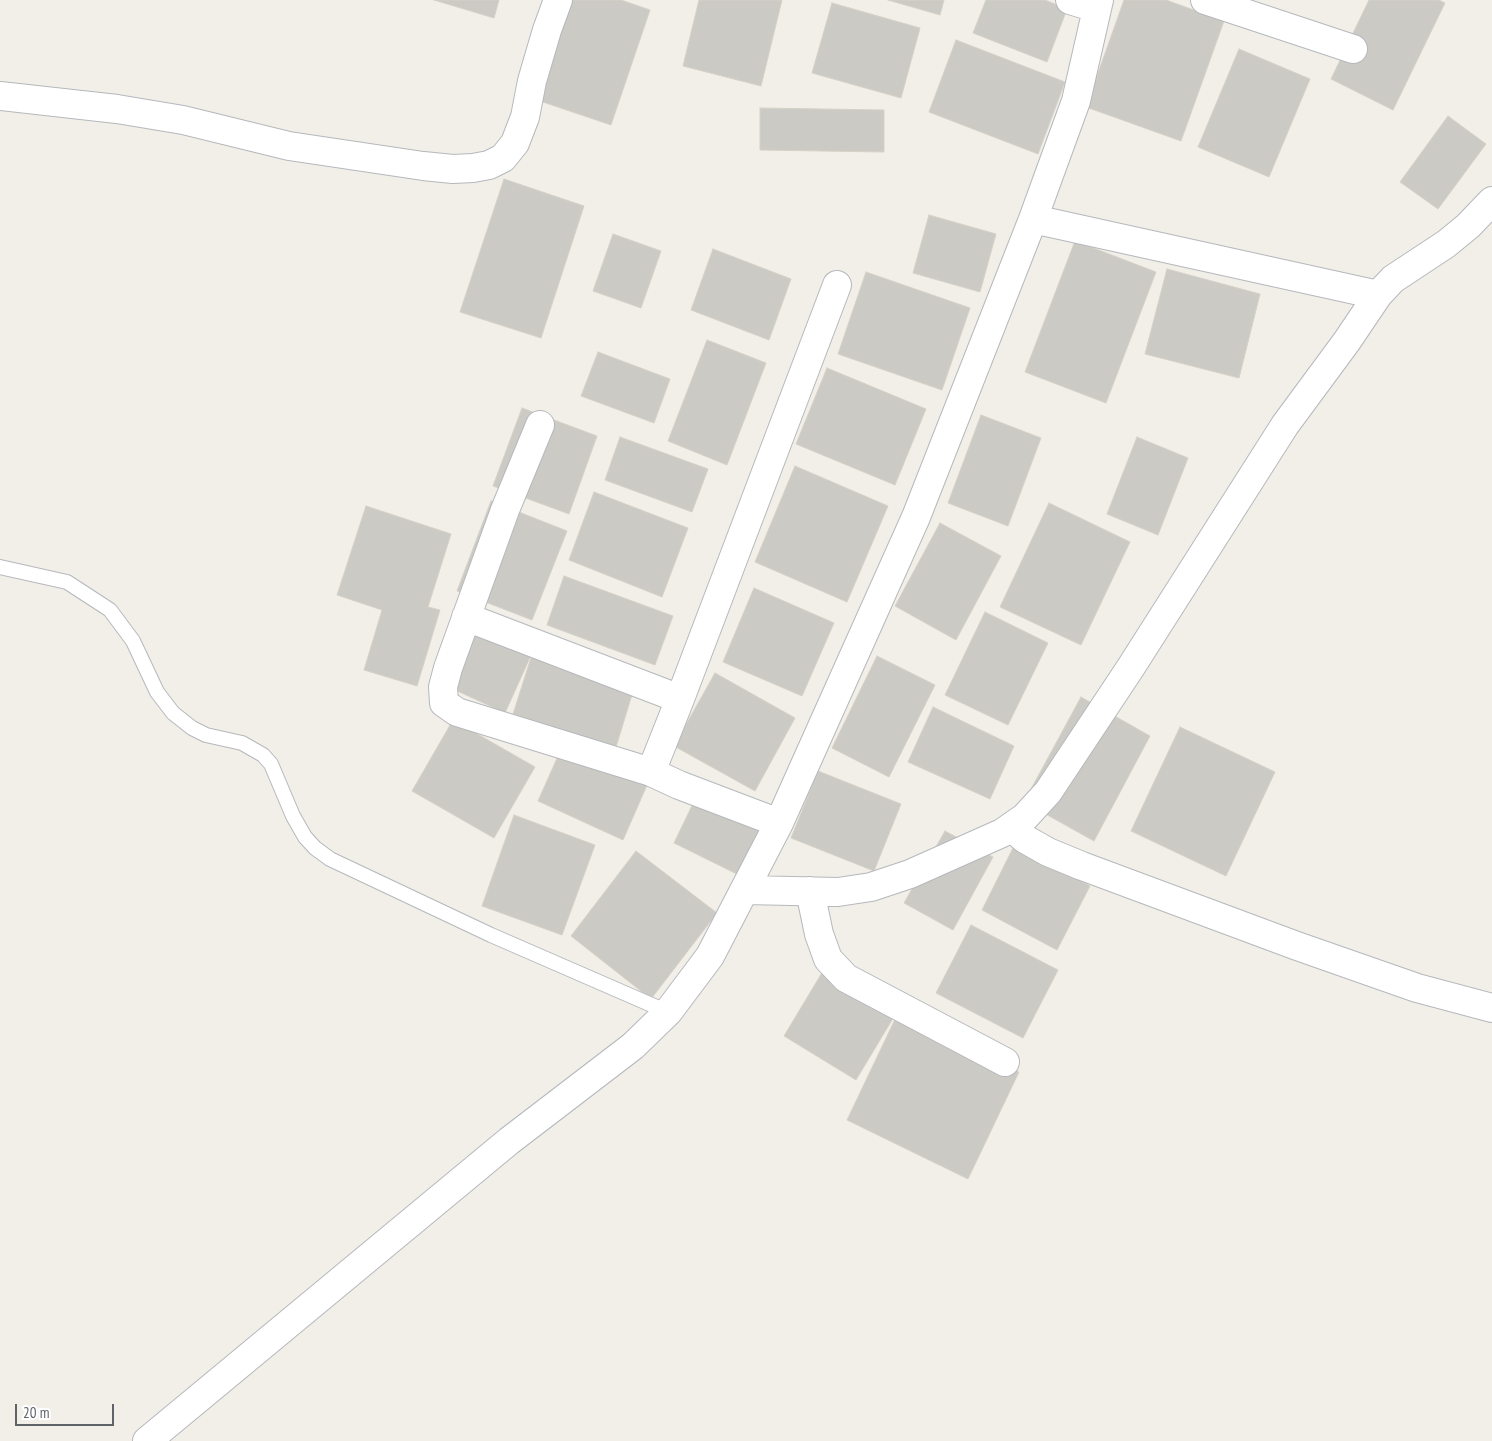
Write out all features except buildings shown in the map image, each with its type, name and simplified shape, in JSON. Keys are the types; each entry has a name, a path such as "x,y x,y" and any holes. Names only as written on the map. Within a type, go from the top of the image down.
{"street":[{"path":"0,96 127,110 183,120 289,146 423,166 453,169 473,168 489,165 503,158 515,143 525,117 532,82 558,0"},
{"path":"147,1441 508,1141 633,1046 668,1012 710,956 779,823 916,517 1033,219 1076,101 1097,4 1070,0"},
{"path":"1205,0 1353,49"},
{"path":"744,890 838,892 871,887 910,874 1002,833 1025,817 1048,792 1131,667 1285,425 1347,341 1378,295 1393,279 1446,244 1468,226 1492,201"},
{"path":"1033,219 1378,295"},
{"path":"651,772 837,285"},
{"path":"540,425 505,510 466,618 443,687 444,703 457,712 651,772 678,785 779,823"},
{"path":"466,618 680,699"},
{"path":"1011,827 1025,839 1048,852 1082,866 1315,953 1417,988 1492,1008"},
{"path":"810,891 819,934 828,959 846,978 1005,1062"}],"lane":[{"path":"0,567 67,582 110,610 133,641 157,692 173,713 192,728 206,735 242,743 263,755 271,764 293,816 306,837 315,848 330,859 491,935 668,1012"}]}
